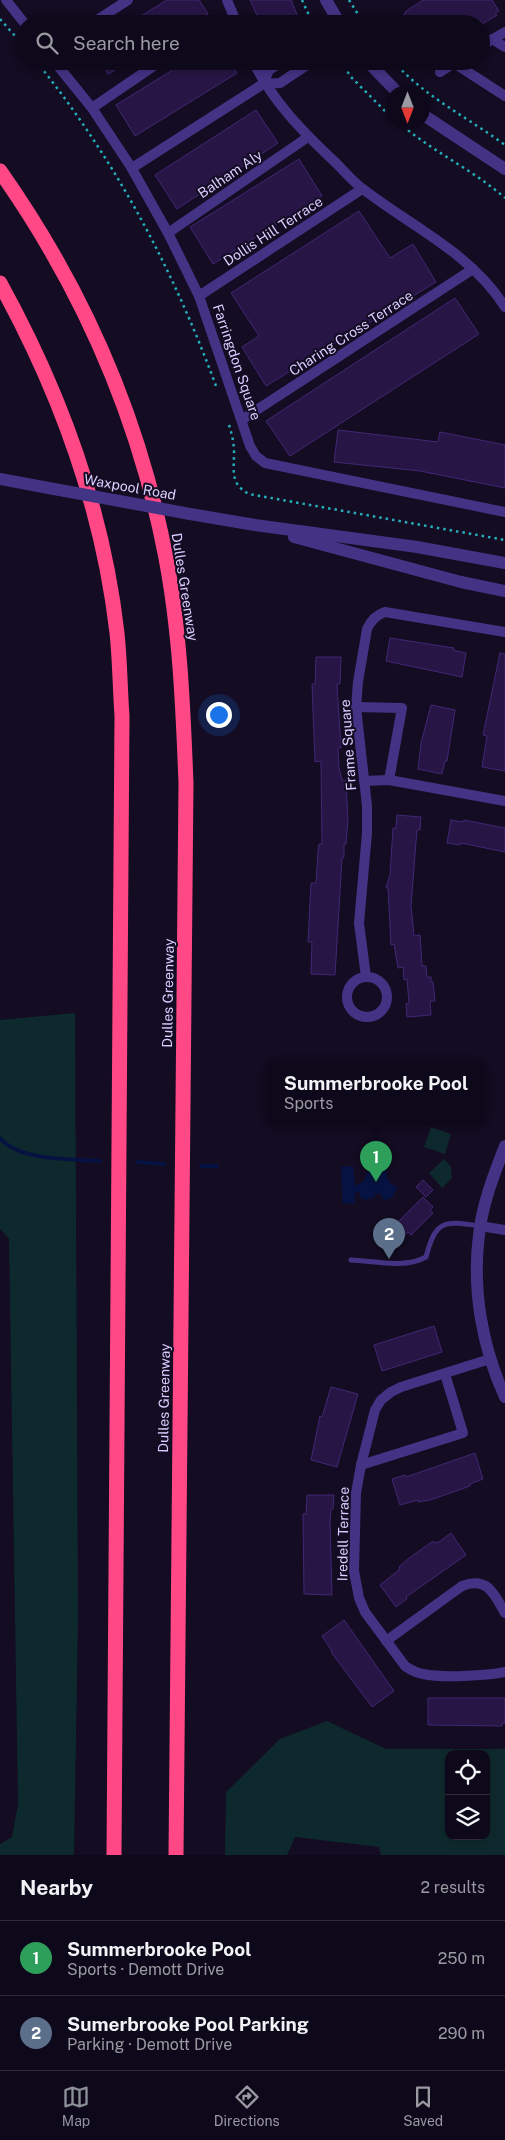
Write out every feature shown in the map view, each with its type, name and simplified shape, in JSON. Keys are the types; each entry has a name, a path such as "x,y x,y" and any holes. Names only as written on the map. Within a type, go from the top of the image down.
{"highway":[{"name":"Dulles Greenway","path":"0,171 62,268 92,328 126,410 155,507 165,555 176,628 183,708 186,783 176,1855"},
{"path":"0,283 38,355 59,403 94,518 106,569 117,633 122,716 114,1855"}],"street":[{"path":"6,0 18,15"},
{"path":"105,15 128,0"},
{"path":"227,0 233,15"},
{"path":"326,0 335,15"},
{"path":"492,39 505,32"},
{"path":"492,39 505,47"},
{"name":"Farringdon Square","path":"61,70 92,108 132,168 168,234 199,296 243,419 250,446 256,456 266,462 505,512"},
{"path":"92,108 148,70"},
{"path":"257,70 263,84 308,137 362,189 458,255 494,289 505,307"},
{"path":"263,84 269,70"},
{"path":"132,168 263,84 280,82 298,70"},
{"path":"376,70 390,85"},
{"path":"468,70 505,96"},
{"path":"430,119 505,169"},
{"name":"Balham Aly","path":"168,234 308,137"},
{"name":"Dollis Hill Terrace","path":"199,296 362,189"},
{"name":"Charing Cross Terrace","path":"243,419 473,269"},
{"name":"Waxpool Road","path":"0,479 255,525 417,547 505,564"},
{"name":"Waxpool Road","path":"255,525 348,553 461,582 505,591"},
{"name":"Frame Square","path":"366,977 359,923 367,833 364,781 356,707 358,682 367,629 377,615 385,612 505,632"},
{"path":"356,707 402,708 389,780"},
{"path":"364,781 389,780 505,801"},
{"path":"366,977 375,978 387,993 385,1006 381,1011 369,1017 356,1014 347,1003 346,996 351,984 356,980 366,977"},
{"path":"505,1146 490,1188 480,1226 477,1259 479,1305 490,1359 505,1397"},
{"path":"480,1226 505,1230"},
{"name":"Iredell Terrace","path":"490,1359 401,1387 391,1392 375,1410 356,1493 355,1583 365,1612 405,1666 414,1672 424,1674 484,1675 505,1672"},
{"path":"361,1465 463,1434 444,1374"},
{"path":"386,1641 462,1586 471,1583 480,1583 487,1586 505,1613"}],"lane":[{"path":"351,1260 395,1263 417,1262 426,1257 431,1235 438,1228 448,1223 480,1226"}],"path":[{"path":"302,0 309,15"},
{"path":"349,0 358,15"},
{"path":"0,19 15,36"},
{"path":"42,70 115,171 139,214 168,270 195,330 218,391"},
{"path":"346,70 385,111"},
{"path":"402,70 447,107 505,145"},
{"path":"407,130 486,181 505,198"},
{"path":"227,416 233,443 234,479 240,490 249,494 505,540"}],"green space":[{"path":"75,1013 78,1618 74,1855 0,1855 0,1844 12,1837 18,1804 9,1239 0,1229 0,1020"},
{"path":"431,1127 451,1134 445,1154 424,1147"},
{"path":"444,1159 451,1167 452,1178 442,1188 429,1173"},
{"path":"327,1721 386,1749 505,1749 505,1855 381,1855 379,1847 295,1837 287,1855 225,1855 226,1792 280,1739"}],"shaded area":[{"path":"377,1159 389,1164 386,1175 390,1183 398,1188 392,1197 384,1201 382,1195 375,1193 375,1197 366,1200 360,1198 360,1193 355,1192 355,1203 343,1204 341,1167 353,1166 355,1186 364,1181 368,1171 366,1161"}],"building":[{"path":"167,0 199,0 208,14 206,15 143,15"},
{"path":"250,0 291,0 297,15 257,15"},
{"path":"423,0 492,0 499,11 495,13 497,15 490,19 490,15 403,15"},
{"path":"106,70 115,70 108,74"},
{"path":"172,70 235,70 237,73 135,136 116,105"},
{"path":"256,110 278,143 177,209 155,175"},
{"path":"299,159 322,196 213,264 190,227"},
{"path":"359,211 390,258 413,244 436,282 266,386 242,347 259,336 231,293"},
{"path":"455,298 479,334 290,456 266,421"},
{"path":"338,430 438,442 440,432 505,445 505,488 420,471 334,462"},
{"path":"390,638 454,648 453,650 466,653 462,677 386,661"},
{"path":"500,653 505,654 505,771 482,767 487,736 483,735"},
{"path":"316,657 341,657 340,684 337,684 341,748 338,748 339,768 342,780 346,781 348,819 344,857 342,858 335,975 311,974 312,942 308,942 311,883 316,883 319,844 322,844 321,761 315,762 312,684 315,684"},
{"path":"431,705 455,710 447,761 445,761 442,774 418,769 421,743"},
{"path":"397,815 421,817 420,830 417,830 411,906 414,936 420,935 422,966 426,966 427,977 431,977 431,982 433,982 435,1001 430,1001 431,1015 407,1017 406,1004 409,1003 407,979 404,980 403,967 398,968 394,944 391,945 388,888 386,888 390,875 393,828 396,828"},
{"path":"451,820 463,822 464,820 505,828 505,852 461,843 460,845 447,843"},
{"path":"423,1180 433,1190 426,1197 416,1187"},
{"path":"423,1197 433,1207 430,1210 433,1213 411,1235 408,1232 405,1235 395,1225"},
{"path":"434,1326 442,1352 382,1371 374,1345"},
{"path":"331,1387 358,1394 337,1467 311,1460 320,1416 322,1417"},
{"path":"475,1453 483,1479 470,1484 470,1486 430,1500 418,1502 418,1500 400,1505 392,1479 405,1475 406,1477"},
{"path":"307,1495 334,1495 330,1521 332,1595 304,1594 303,1514 306,1514"},
{"path":"451,1533 466,1555 406,1597 407,1599 396,1607 380,1585 400,1569 399,1567 408,1559 433,1541 435,1543 439,1542"},
{"path":"344,1620 394,1691 372,1707 331,1652 322,1636"},
{"path":"428,1698 505,1698 505,1723 502,1723 502,1726 428,1725"}],"waterway":[{"path":"0,1138 9,1146 33,1155 100,1161"},
{"path":"138,1162 164,1164"},
{"path":"201,1166 217,1166"}],"place":[{"name":"Summerbrooke Pool","path":"376,1182"},
{"name":"Sumerbrooke Pool Parking","path":"389,1259"}]}
